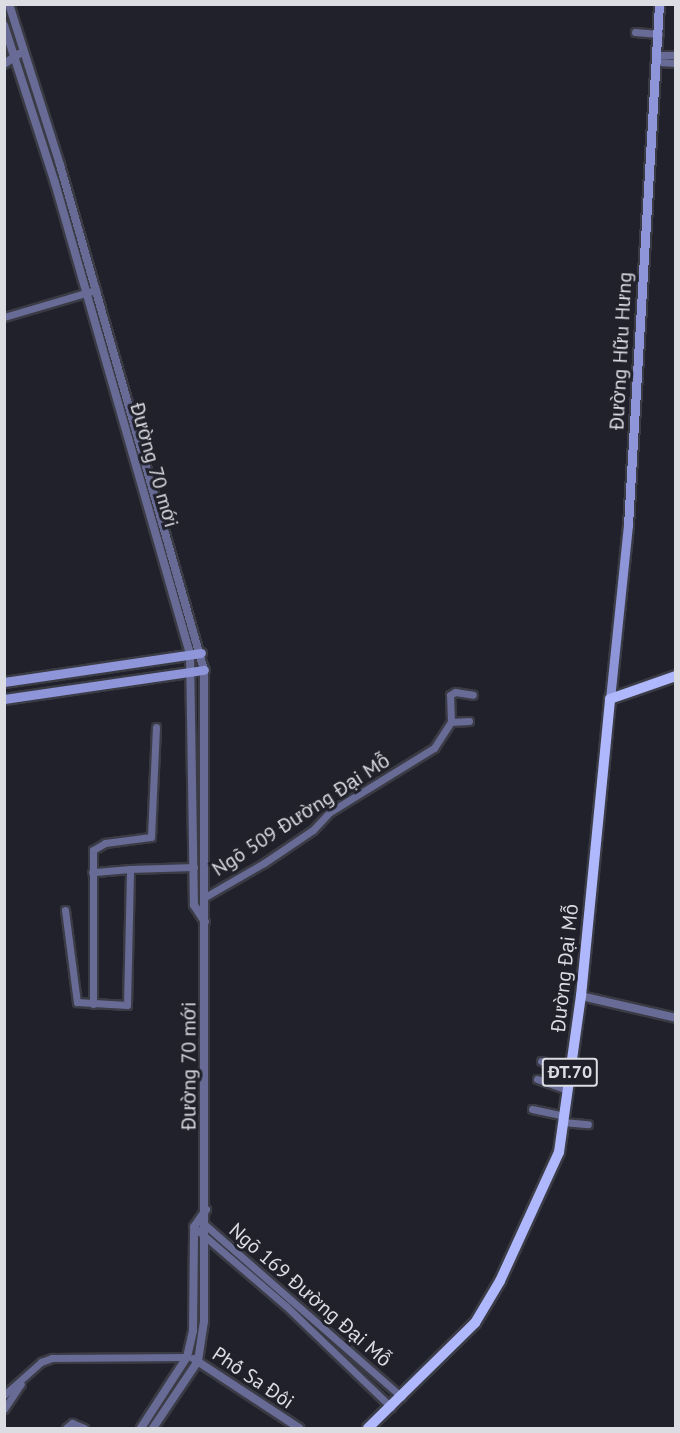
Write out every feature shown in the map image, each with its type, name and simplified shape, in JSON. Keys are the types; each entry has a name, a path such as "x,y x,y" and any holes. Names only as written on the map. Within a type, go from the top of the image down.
{"main road":[{"name":"Đường Hữu Hưng","path":"610,699 628,525 658,59 659,4"},
{"path":"4,682 201,653"},
{"path":"4,699 204,670"},
{"path":"610,699 675,676"},
{"name":"Đường Đại Mỗ","path":"368,1428 475,1323 492,1298 559,1152 581,996 610,699"}],"street":[{"path":"9,4 96,290 150,492"},
{"name":"Đường 70 mới","path":"4,25 8,46 16,56 86,293 201,653 204,670 206,1236 198,1361"},
{"path":"636,32 659,34"},
{"path":"8,46 20,37"},
{"path":"4,64 25,51"},
{"path":"658,59 675,55"},
{"path":"658,59 675,63"},
{"path":"4,317 96,290"},
{"name":"Đường 70 mới","path":"150,492 193,670 194,905 205,922"},
{"path":"469,721 450,722 450,695 455,692 473,695"},
{"name":"Ngõ 509 Đường Đại Mỗ","path":"205,897 264,863 313,830 330,812 434,748 450,722"},
{"path":"93,1004 93,850 105,843 151,837 156,727"},
{"path":"92,872 194,867"},
{"path":"65,910 76,1002 127,1005 130,869"},
{"path":"581,996 675,1018"},
{"path":"541,1062 570,1072"},
{"path":"537,1079 568,1090"},
{"path":"532,1109 588,1124"},
{"path":"141,1428 187,1357 193,1331 195,1223 206,1210"},
{"name":"Ngõ 169 Đường Đại Mỗ","path":"195,1223 205,1226 402,1397"},
{"name":"Ngõ 169 Đường Đại Mỗ","path":"195,1223 206,1236 391,1407"},
{"path":"4,1409 21,1384 41,1362 52,1358 187,1357"},
{"name":"Phố Sa Đôi","path":"187,1357 198,1361 299,1428"},
{"path":"153,1428 198,1361"},
{"path":"4,1395 21,1384"},
{"path":"66,1428 72,1423 84,1428"}]}
